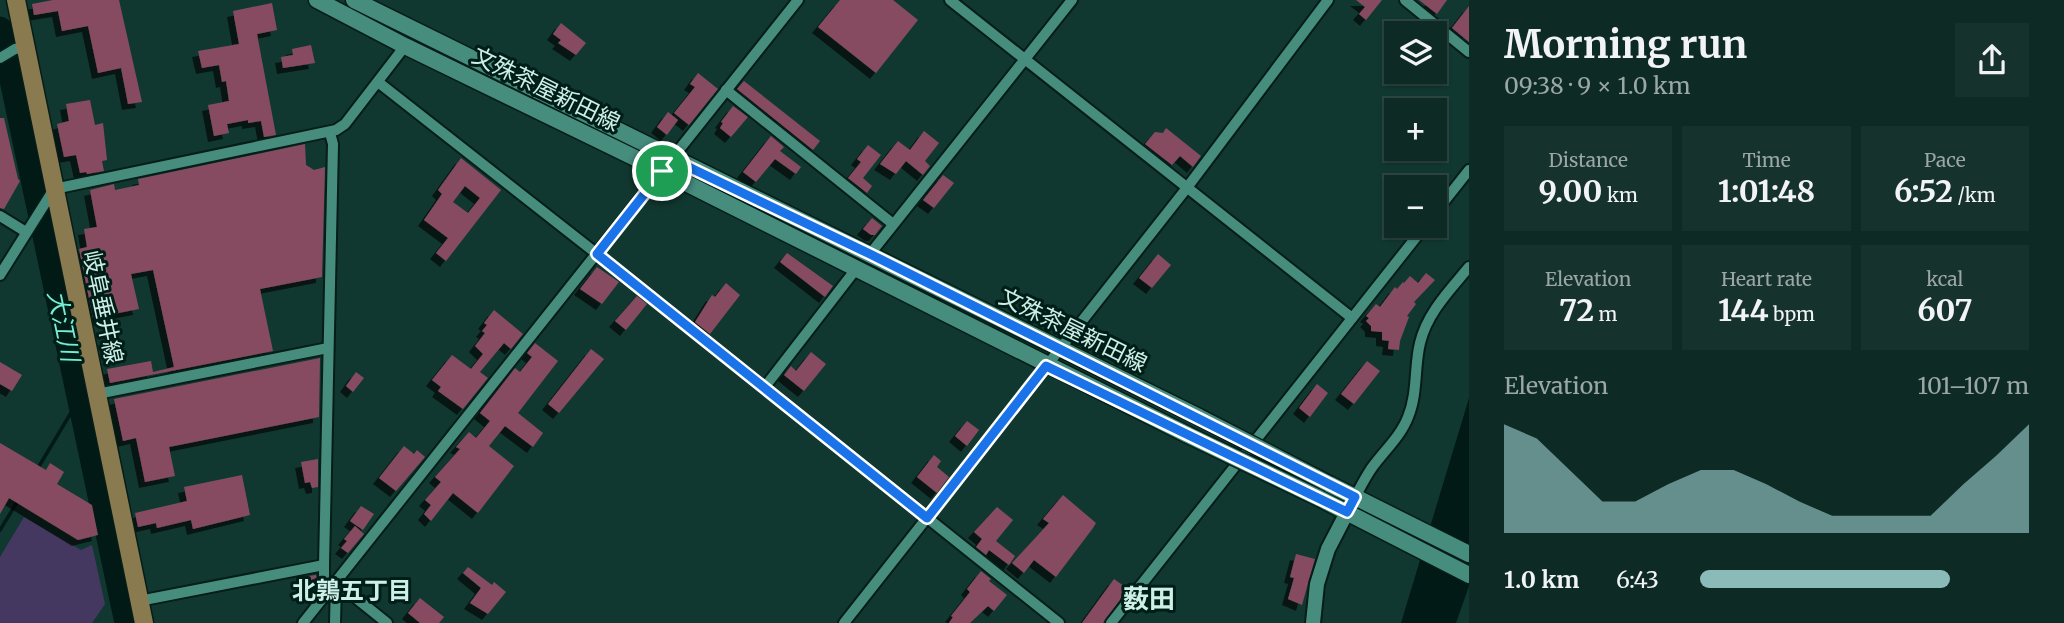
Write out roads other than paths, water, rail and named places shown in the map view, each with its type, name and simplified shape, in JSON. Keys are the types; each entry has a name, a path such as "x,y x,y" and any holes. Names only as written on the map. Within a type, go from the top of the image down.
{"main road":[{"name":"岐阜垂井線","path":"16,0 20,48 50,195 97,394 144,623"},
{"name":"文殊茶屋新田線","path":"317,0 405,46 870,254 1469,554"},
{"name":"文殊茶屋新田線","path":"354,0 667,165 856,269 1469,575"}],"street":[{"path":"303,623 798,0"},
{"path":"950,0 1352,318"},
{"path":"870,254 1072,0"},
{"path":"844,623 1186,189 1328,0"},
{"path":"1405,0 1469,52"},
{"path":"387,623 324,581 333,145 337,129 405,46"},
{"path":"0,58 20,48"},
{"path":"378,82 1059,623"},
{"path":"726,90 893,225"},
{"path":"0,275 50,195 337,129"},
{"path":"1447,198 1469,170"},
{"path":"0,215 26,232"},
{"path":"1111,623 1415,238"},
{"path":"1313,623 1317,584 1328,549 1369,472 1408,417 1425,327 1437,306 1469,267"},
{"path":"764,388 856,269"},
{"path":"97,394 328,348"},
{"path":"139,601 324,565"},
{"path":"333,585 335,623"}],"water":[{"path":"1469,398 1469,586 1456,623 1401,623"}],"waterway":[{"name":"大江川","path":"0,28 126,623"},
{"path":"38,468 78,401"},
{"path":"0,530 19,499"}],"district":[{"name":"北鶉五丁目","path":"352,591"},
{"name":"薮田","path":"1149,599"}]}
